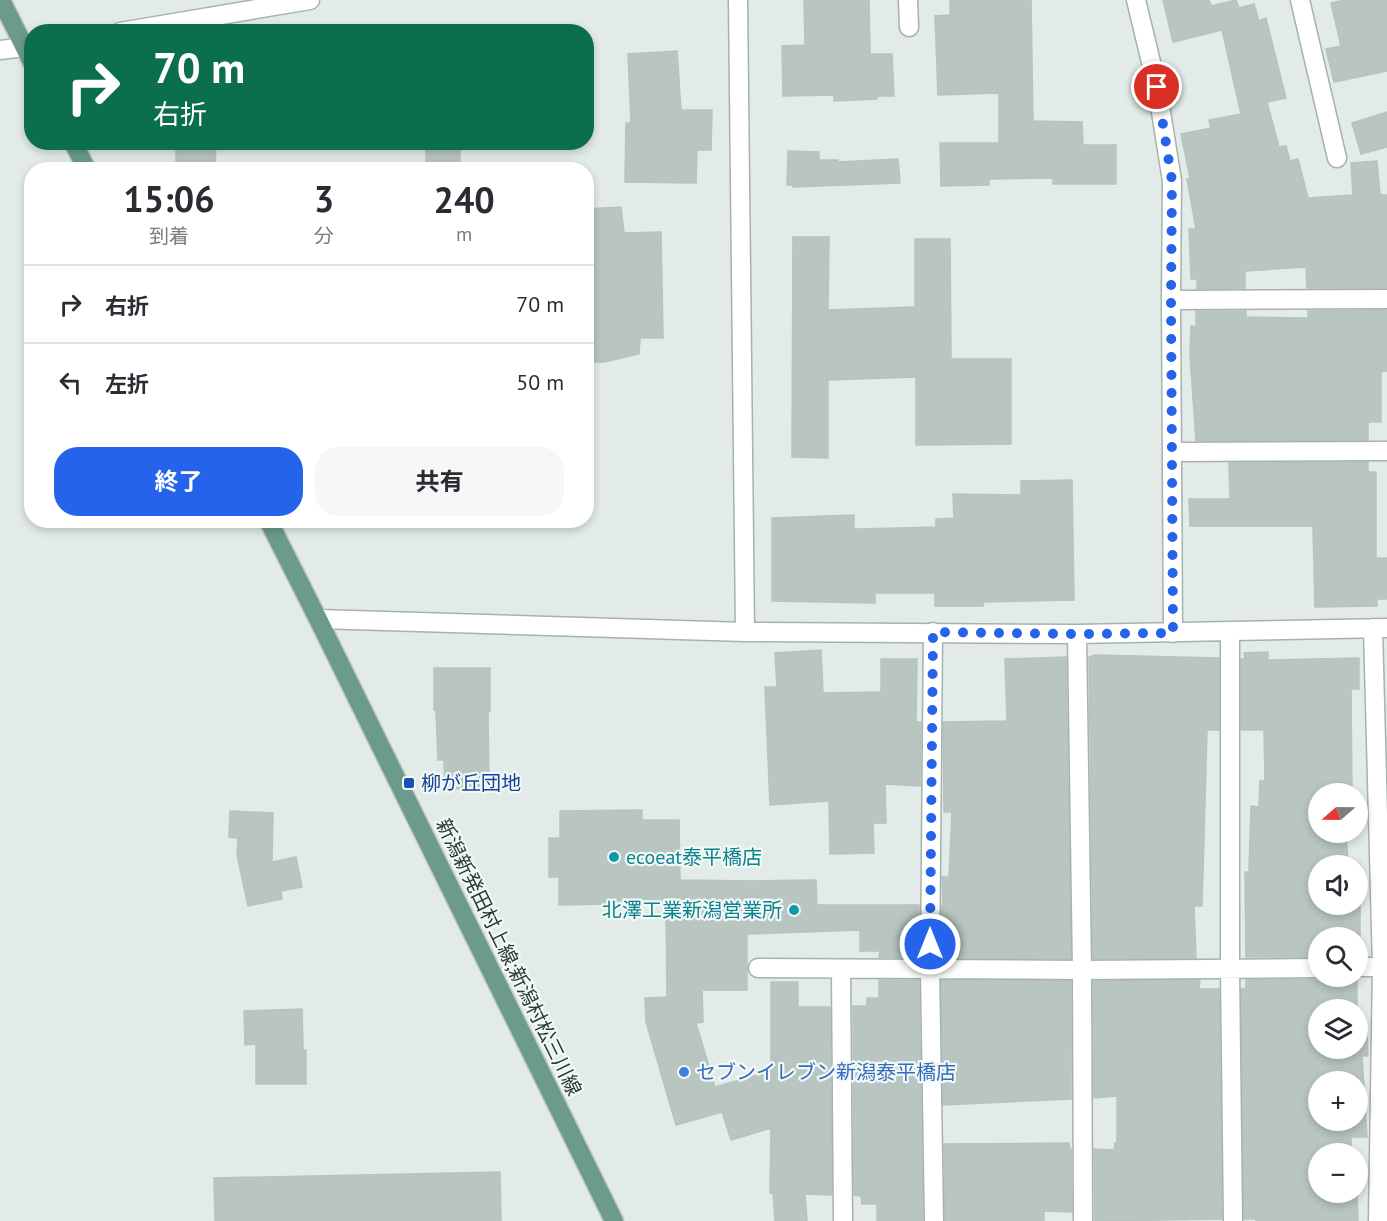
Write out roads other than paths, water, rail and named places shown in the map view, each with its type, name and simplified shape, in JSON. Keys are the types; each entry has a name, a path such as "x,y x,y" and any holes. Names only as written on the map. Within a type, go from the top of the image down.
{"main road":[{"path":"1,0 24,43"},
{"name":"新潟新発田村上線;新潟村松三川線","path":"272,528 614,1221"}],"street":[{"path":"168,24 310,0"},
{"path":"738,0 745,632"},
{"path":"908,0 909,27"},
{"path":"1136,0 1157,87 1172,181 1173,633"},
{"path":"1300,0 1336,158"},
{"path":"0,50 24,52"},
{"path":"1171,300 1387,299"},
{"path":"1172,452 1387,451"},
{"path":"318,620 745,632 1077,634 1380,628 1384,967 1378,1221"},
{"path":"933,632 930,968 934,1221"},
{"path":"1230,632 1233,1221"},
{"path":"1077,634 1083,1221"},
{"path":"1368,967 1384,967"},
{"path":"758,968 1082,970 1308,968"},
{"path":"841,969 843,1221"}],"place":[{"name":"柳が丘団地","path":"409,783"},
{"name":"ecoeat泰平橋店","path":"614,857"},
{"name":"北澤工業新潟営業所","path":"794,910"},
{"name":"セブンイレブン新潟泰平橋店","path":"684,1072"}]}
